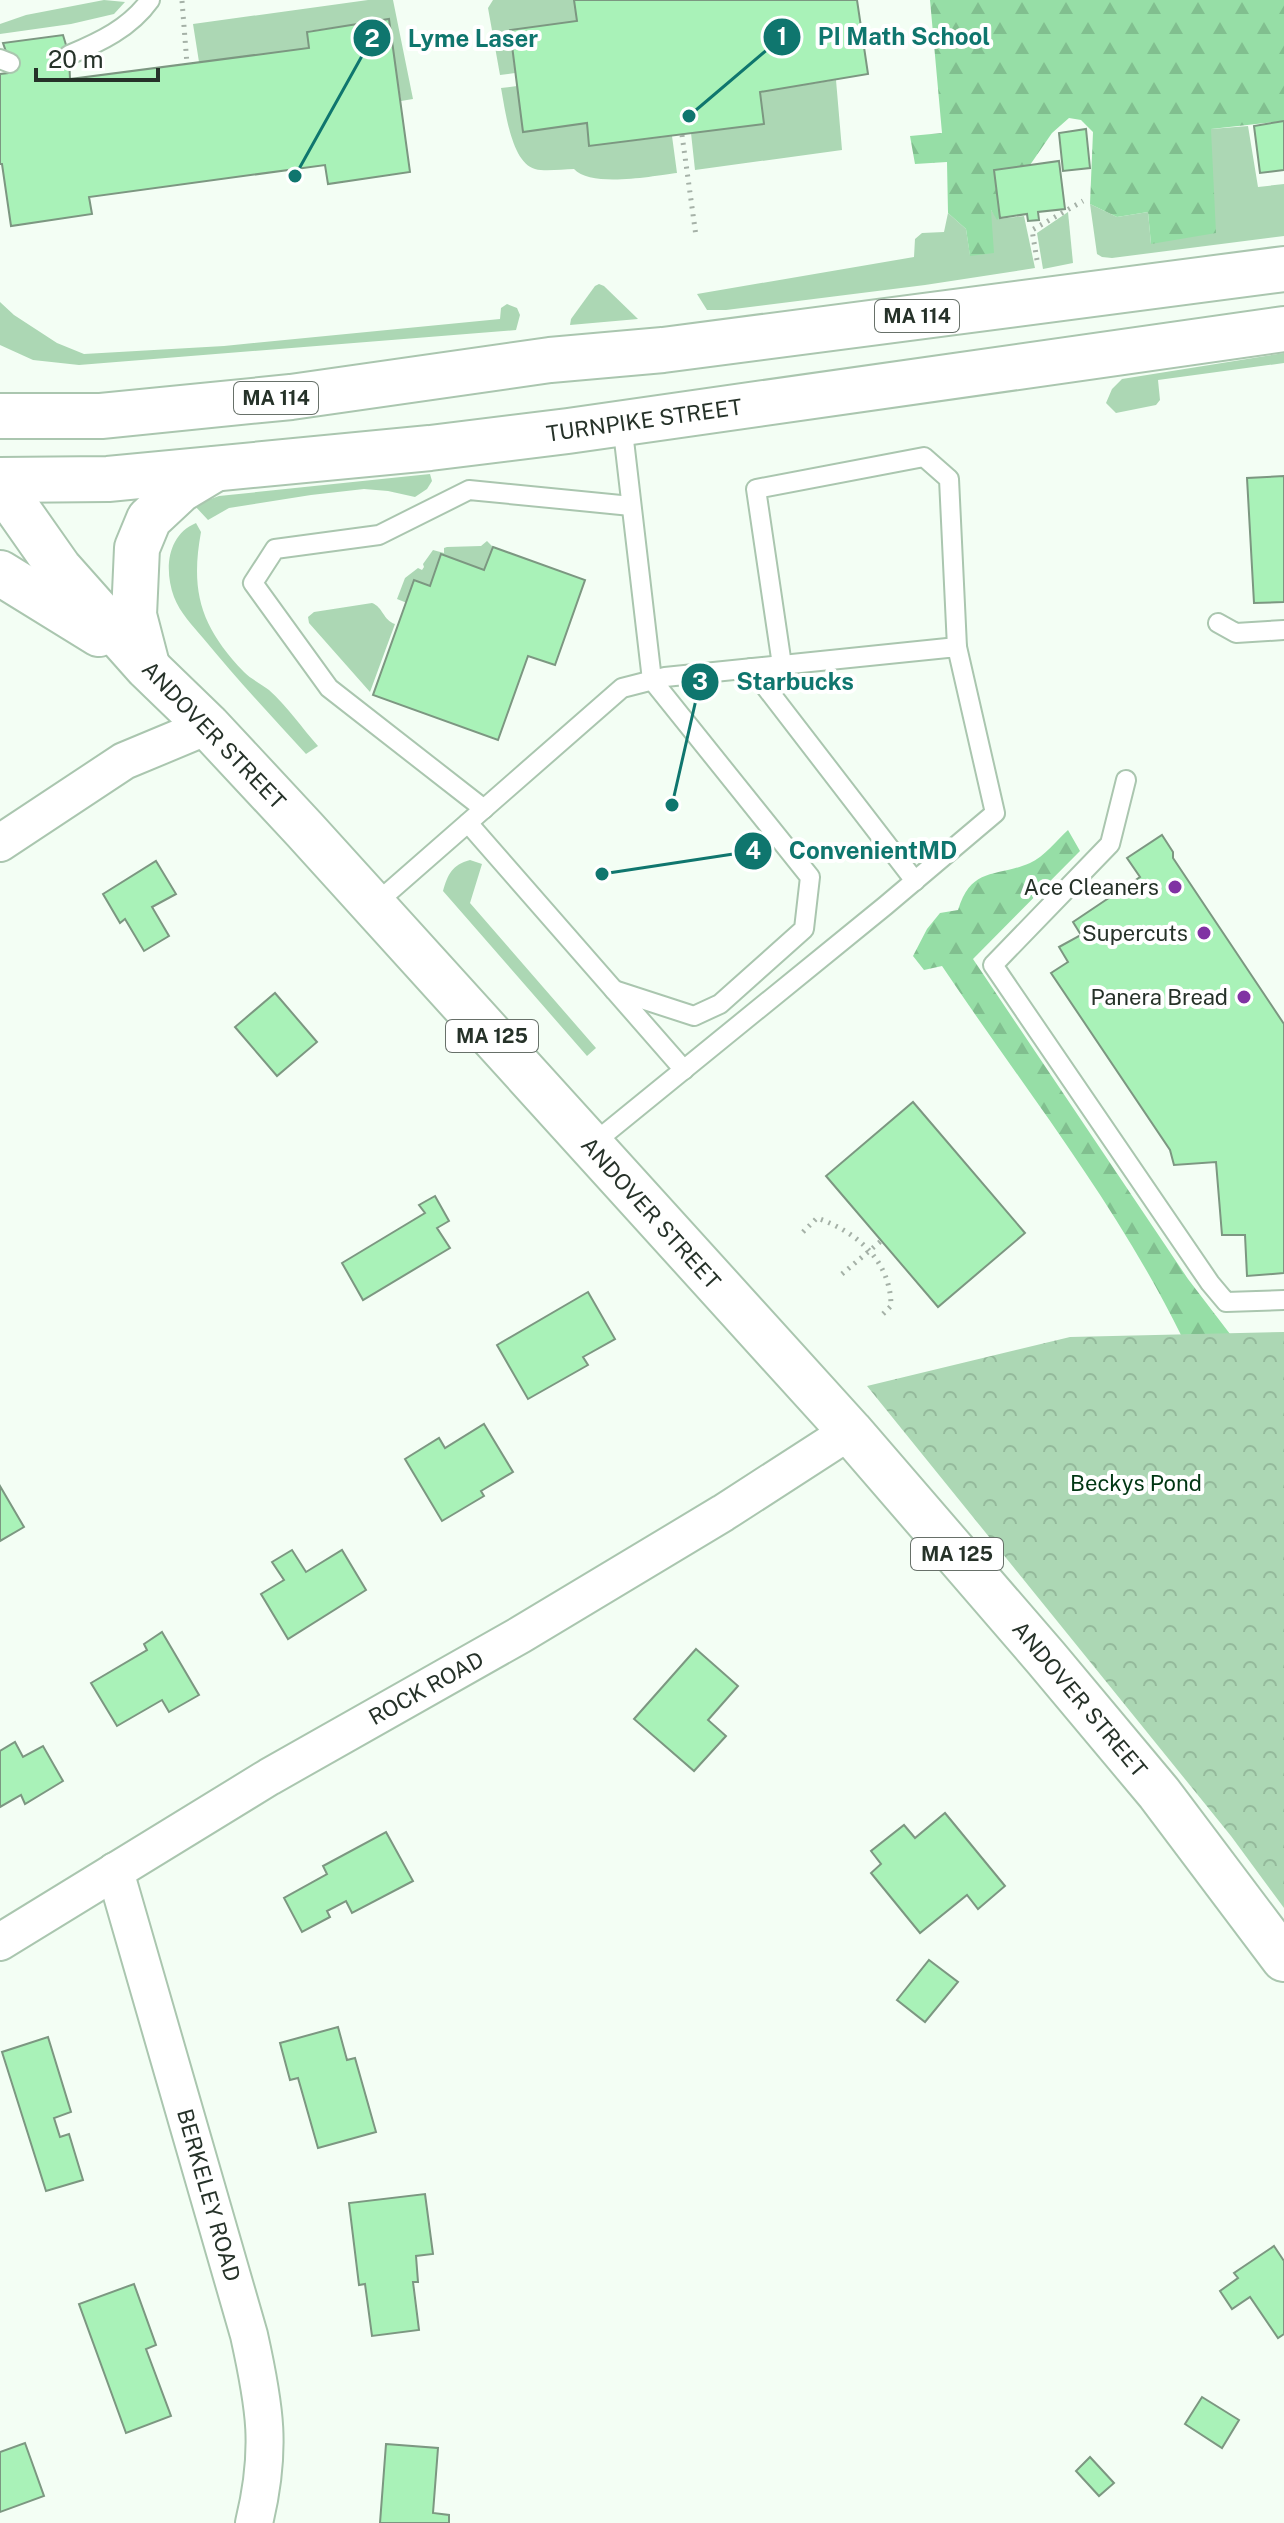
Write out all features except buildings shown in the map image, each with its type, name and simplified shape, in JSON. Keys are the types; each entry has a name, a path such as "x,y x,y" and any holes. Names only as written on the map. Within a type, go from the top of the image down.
{"main road":[{"name":"MA 114","path":"0,416 101,416 291,397 550,360 663,350 1284,269"},
{"name":"TURNPIKE STREET","path":"0,482 108,479 430,448 1284,329"},
{"path":"147,667 134,615 137,548 149,519 180,490 215,469"},
{"name":"ANDOVER STREET","path":"0,482 59,568 147,667 208,726 850,1431 1159,1793 1284,1959"},
{"name":"MA 125","path":"0,573 147,667"}],"street":[{"path":"0,843 124,761 208,726"},
{"name":"ROCK ROAD","path":"0,1942 269,1777 520,1635 735,1505 850,1431"},
{"name":"BERKELEY ROAD","path":"115,1871 241,2304 261,2389 266,2450 262,2492 254,2523"}],"lane":[{"path":"69,55 99,42 137,18 150,0"},
{"path":"614,990 694,1016 720,1004 804,929 810,877 652,680 622,423"},
{"path":"590,1146 995,813 957,647 949,479 924,457 756,489 782,665"},
{"path":"484,809 329,688 253,583 275,549 379,535 469,490 631,506"},
{"path":"1218,623 1236,633 1284,630"},
{"path":"373,906 622,688 652,680 957,647"},
{"path":"751,668 915,881"},
{"path":"1126,780 1110,844 993,965 1226,1302 1284,1300"},
{"path":"468,823 684,1070"}],"path":[{"path":"182,0 187,64"},
{"path":"682,135 696,236"},
{"path":"1039,272 1032,230 1083,201"},
{"path":"803,1232 817,1218 851,1233 880,1262 891,1292 891,1306 880,1317"},
{"path":"842,1274 881,1241"}],"green space":[{"path":"104,0 125,2 114,14 71,24 0,34 0,24 26,15"},
{"path":"368,0 393,0 413,99 401,101 388,20 308,31 309,48 199,62 193,24"},
{"path":"493,0 574,0 577,21 510,30 515,73 500,75 488,8"},
{"path":"930,0 1284,0 1284,121 1211,129 1216,233 1151,244 1148,212 1117,217 1090,204 1093,132 1081,120 1069,118 1052,133 1030,165 994,170 1000,218 997,220 991,210 994,253 970,256 966,229 948,213 947,162 915,164 910,136 942,133"},
{"path":"836,80 842,150 695,170 691,133 763,124 760,92"},
{"path":"517,86 523,132 587,123 590,146 672,136 677,173 608,179 582,175 574,169 539,170 527,165 510,134 501,88"},
{"path":"1248,126 1258,187 1284,184 1284,236 1112,258 1097,254 1090,204 1117,217 1148,212 1151,244 1211,129"},
{"path":"991,210 998,219 1024,216 1035,268 726,310 707,310 697,294 914,257 915,239 922,233 944,232 948,213 966,229 970,255"},
{"path":"1068,212 1073,263 1043,269 1037,233"},
{"path":"599,284 638,319 570,325 571,319"},
{"path":"0,302 57,343 84,354 224,346 500,319 501,308 507,304 517,308 520,315 516,330 79,365 33,360 0,345"},
{"path":"1284,353 1284,363 1158,380 1160,400 1156,405 1116,413 1106,403 1112,389 1122,379"},
{"path":"430,474 432,481 427,489 415,497 364,489 229,508 208,520 194,505 219,496"},
{"path":"196,523 201,532 198,591 209,624 229,656 244,672 276,696 318,746 306,754 228,668 177,603 169,576 170,554 179,536"},
{"path":"487,541 493,547 484,570 442,555 430,586 415,581 407,603 397,599 405,578 418,568 422,570 433,550 444,553 447,547 481,546"},
{"path":"372,603 395,624 370,692 309,623 308,617 314,612"},
{"path":"1068,830 1080,851 973,959 1188,1279 1230,1334 1181,1335 1098,1192 942,966 924,970 913,956 927,929 940,913 958,910 970,886 986,876 1035,860"},
{"path":"470,860 482,864 470,903 596,1048 587,1056 443,891 452,871"},
{"name":"Beckys Pond","path":"1284,1332 1284,1908 1231,1836 867,1386 1070,1337"}],"place":[{"name":"PI Math School","path":"689,116"},
{"name":"Lyme Laser","path":"295,176"},
{"name":"Starbucks","path":"672,805"},
{"name":"ConvenientMD","path":"602,874"},
{"name":"Ace Cleaners","path":"1175,887"},
{"name":"Supercuts","path":"1204,933"},
{"name":"Panera Bread","path":"1244,997"}]}
